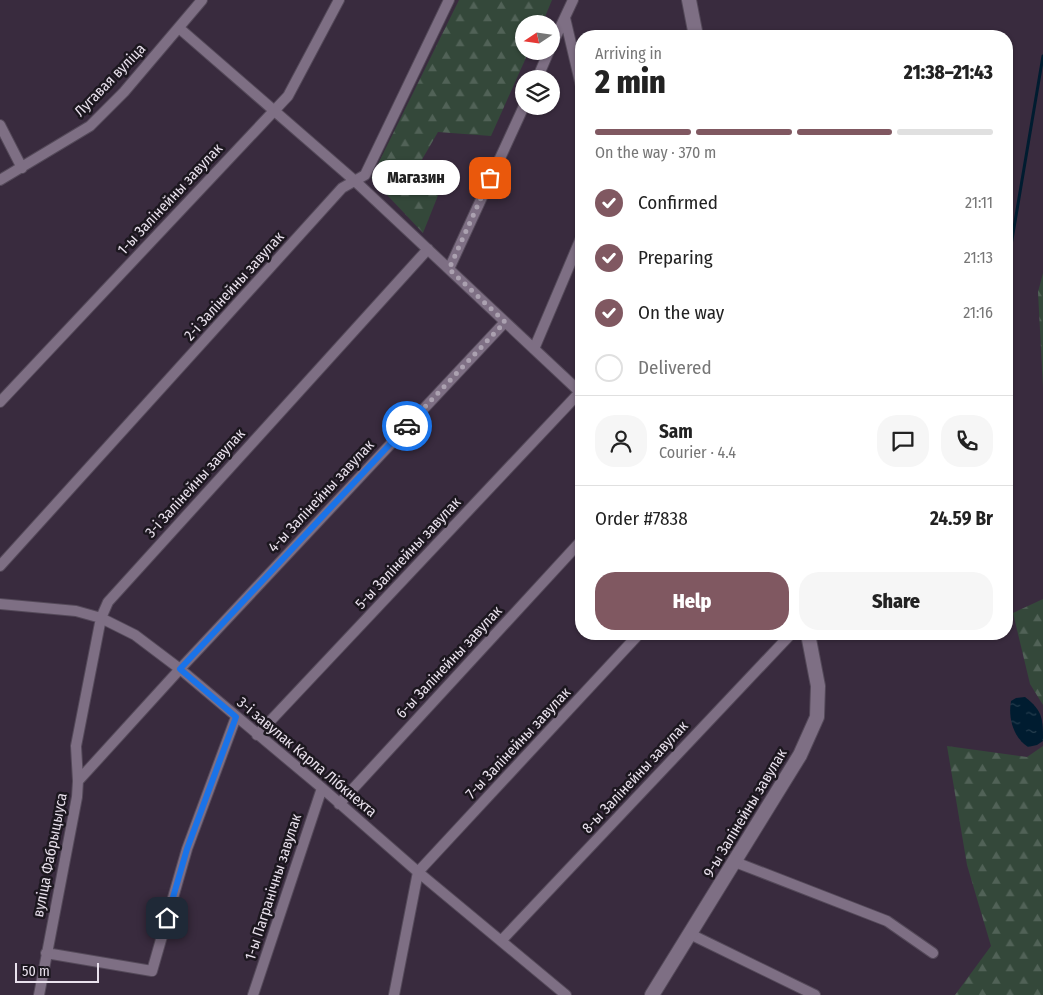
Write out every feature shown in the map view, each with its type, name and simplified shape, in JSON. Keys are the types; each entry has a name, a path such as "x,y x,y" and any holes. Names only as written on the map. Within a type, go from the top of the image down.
{"street":[{"name":"Лугавая вуліца","path":"0,180 90,126 124,92 202,0"},
{"name":"1-ы Залінейны завулак","path":"0,402 288,96 338,0"},
{"name":"2-і Залінейны завулак","path":"0,566 342,188 364,175 449,0"},
{"path":"560,28 573,0"},
{"path":"689,0 695,30"},
{"path":"565,18 575,60"},
{"path":"179,28 355,181 575,387"},
{"path":"449,269 520,115"},
{"path":"0,125 22,168"},
{"name":"3-і Залінейны завулак","path":"78,781 76,746 101,618 108,602 428,249"},
{"path":"534,348 575,252"},
{"name":"4-ы Залінейны завулак","path":"180,669 505,322"},
{"name":"5-ы Залінейны завулак","path":"257,735 575,397"},
{"name":"6-ы Залінейны завулак","path":"340,804 575,548"},
{"name":"3-і завулак Карла Лібкнехта","path":"0,604 76,611 101,618 136,635 180,669 322,788 418,872 566,995"},
{"name":"7-ы Залінейны завулак","path":"418,872 633,640"},
{"name":"8-ы Залінейны завулак","path":"502,941 785,640"},
{"name":"9-ы Залінейны завулак","path":"652,995 800,755 817,717 818,686 809,640"},
{"name":"вуліца Фабрыцыуса","path":"39,995 77,797 78,781 180,669"},
{"path":"46,953 152,971 187,849 236,717"},
{"name":"1-ы Пагранічны завулак","path":"253,995 322,788"},
{"path":"735,862 887,921 932,953"},
{"path":"394,995 418,872"},
{"path":"690,934 815,995"}],"green space":[{"path":"459,0 552,0 546,15 515,15 515,60 525,60 521,70 515,70 515,82 491,136 438,132 416,170 439,193 423,233 371,178"},
{"path":"1043,273 1043,388 1038,292"},
{"path":"1043,599 1043,705 1030,684 1013,613"},
{"path":"947,746 1027,757 1043,746 1043,995 955,995 991,946 967,865"}],"water":[{"path":"1025,697 1039,711 1043,727 1043,741 1028,747 1015,733 1010,714 1011,701 1016,698"}],"waterway":[{"path":"1013,234 1043,56"}],"way so far":[{"path":"407,426 505,322 449,269 490,178"}],"place":[{"name":"Магазин","path":"490,178"}],"route":[{"path":"167,918 187,849 236,717 180,669 407,426"}]}
